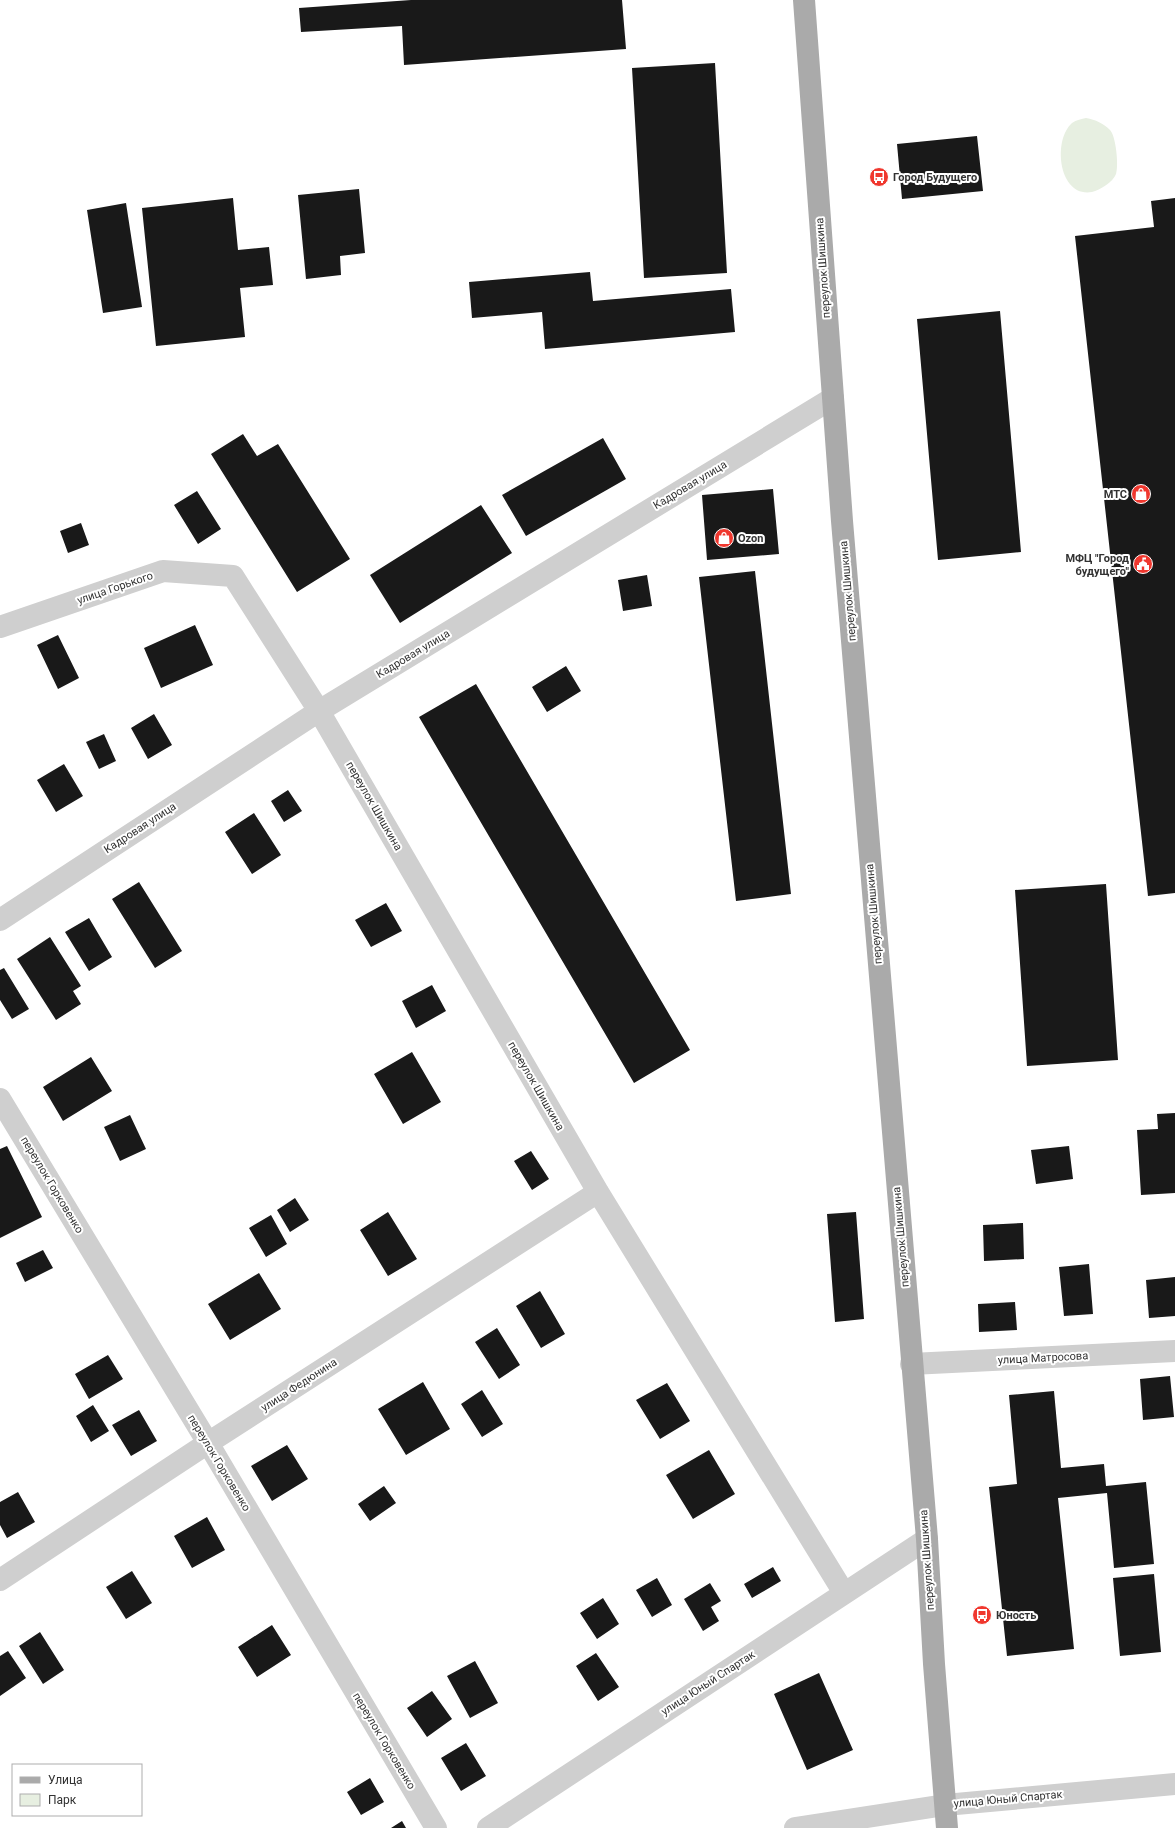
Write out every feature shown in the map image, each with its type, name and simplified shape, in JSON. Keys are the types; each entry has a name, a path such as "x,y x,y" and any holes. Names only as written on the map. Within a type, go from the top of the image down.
{"main road":[{"name":"переулок Шишкина","path":"804,0 833,398 911,1364 927,1539 934,1664 947,1828"}],"street":[{"name":"Кадровая улица","path":"0,920 319,711 833,398"},
{"name":"улица Горького","path":"0,627 163,571 233,576"},
{"name":"переулок Шишкина","path":"233,576 319,711 598,1192 844,1594"},
{"name":"переулок Горковенко","path":"0,1099 208,1443 436,1828"},
{"name":"улица Федюнина","path":"0,1580 208,1443 598,1192"},
{"name":"улица Матросова","path":"911,1364 1175,1351"},
{"name":"улица Юный Спартак","path":"488,1828 927,1539"},
{"name":"улица Юный Спартак","path":"795,1828 945,1805 1175,1784"}],"green space":[{"path":"1086,118 1105,125 1110,130 1114,138 1117,158 1117,170 1112,180 1106,185 1092,192 1081,191 1072,186 1066,178 1062,166 1061,154 1062,142 1066,131 1072,123"}],"building":[{"path":"411,0 622,0 626,49 404,65 402,26 301,32 299,8"},
{"path":"715,63 727,273 644,278 632,68"},
{"path":"977,136 983,191 902,199 897,144"},
{"path":"359,189 365,253 340,256 341,275 306,279 298,195"},
{"path":"233,198 238,250 269,247 273,285 240,288 245,337 156,346 142,208"},
{"name":"МФЦ \"Город будущего\"","path":"1175,198 1175,893 1148,896 1075,236 1154,227 1151,201"},
{"path":"126,203 142,307 103,313 87,210"},
{"path":"590,272 593,301 731,289 735,332 545,349 542,312 472,318 469,282"},
{"path":"1000,311 1021,552 938,560 917,319"},
{"path":"243,434 257,456 278,444 350,559 297,592 211,454"},
{"path":"603,438 626,479 526,536 502,495"},
{"path":"773,489 779,554 707,560 702,495"},
{"path":"197,491 221,529 198,544 174,505"},
{"path":"481,505 512,553 400,623 370,575"},
{"path":"81,523 89,545 68,553 60,531"},
{"path":"755,571 791,894 736,901 699,577"},
{"path":"647,575 652,606 623,611 618,580"},
{"path":"195,625 213,665 161,688 144,648"},
{"path":"58,635 79,678 58,689 37,645"},
{"path":"566,666 581,691 547,712 532,687"},
{"path":"476,684 690,1050 634,1083 419,717"},
{"path":"154,714 172,745 148,759 131,728"},
{"path":"104,734 116,761 99,769 86,742"},
{"path":"64,764 83,796 56,812 37,780"},
{"path":"288,790 302,811 284,822 271,801"},
{"path":"254,813 281,855 252,874 225,832"},
{"path":"139,882 182,951 155,968 112,899"},
{"path":"1106,884 1118,1060 1027,1066 1015,890"},
{"path":"386,903 402,931 371,947 355,920"},
{"path":"89,918 112,957 89,971 65,932"},
{"path":"50,937 81,986 73,991 81,1004 56,1020 17,959"},
{"path":"4,968 29,1009 12,1019 0,1000 0,970"},
{"path":"432,985 446,1011 416,1028 402,1001"},
{"path":"412,1052 441,1102 403,1124 374,1074"},
{"path":"91,1057 112,1091 63,1121 43,1087"},
{"path":"1175,1113 1175,1193 1141,1195 1137,1130 1158,1129 1157,1114"},
{"path":"130,1115 146,1149 120,1161 104,1127"},
{"path":"7,1146 42,1217 0,1238 0,1149"},
{"path":"1069,1146 1073,1179 1036,1184 1031,1150"},
{"path":"531,1151 549,1179 532,1190 514,1161"},
{"path":"295,1198 309,1220 290,1232 277,1210"},
{"path":"388,1212 417,1259 388,1276 360,1230"},
{"path":"856,1212 864,1319 835,1322 827,1214"},
{"path":"271,1215 287,1244 266,1257 249,1228"},
{"path":"1023,1223 1024,1259 984,1261 983,1225"},
{"path":"43,1250 53,1268 25,1282 16,1263"},
{"path":"1089,1264 1093,1314 1064,1316 1059,1267"},
{"path":"259,1273 281,1309 230,1340 208,1304"},
{"path":"1175,1277 1175,1316 1149,1318 1146,1280"},
{"path":"540,1291 565,1334 541,1348 516,1306"},
{"path":"1015,1302 1017,1330 979,1332 978,1304"},
{"path":"497,1328 520,1365 499,1379 475,1342"},
{"path":"108,1355 123,1379 89,1399 75,1374"},
{"path":"1170,1376 1174,1417 1143,1420 1140,1379"},
{"path":"423,1382 450,1429 406,1455 378,1409"},
{"path":"667,1383 690,1421 660,1439 636,1400"},
{"path":"482,1390 503,1424 482,1437 461,1404"},
{"path":"1054,1391 1061,1468 1104,1464 1106,1486 1146,1482 1154,1564 1114,1568 1107,1493 1058,1498 1074,1649 1007,1656 989,1487 1017,1484 1009,1395"},
{"path":"93,1405 109,1431 91,1442 76,1416"},
{"path":"139,1410 157,1441 131,1456 112,1425"},
{"path":"287,1445 308,1479 272,1501 251,1466"},
{"path":"709,1450 735,1494 693,1519 666,1475"},
{"path":"384,1486 396,1503 370,1521 358,1504"},
{"path":"18,1492 35,1522 7,1538 0,1525 0,1502"},
{"path":"207,1517 225,1550 192,1568 174,1536"},
{"path":"773,1567 781,1581 752,1598 744,1584"},
{"path":"132,1571 152,1603 126,1619 106,1587"},
{"path":"1154,1574 1161,1652 1120,1656 1113,1578"},
{"path":"657,1578 672,1605 652,1617 636,1590"},
{"path":"710,1583 721,1601 711,1607 719,1621 703,1631 684,1599"},
{"path":"603,1598 619,1624 597,1639 580,1613"},
{"path":"272,1625 291,1655 257,1677 238,1647"},
{"path":"40,1632 64,1670 43,1684 19,1646"},
{"path":"8,1651 26,1678 0,1696 0,1656"},
{"path":"596,1653 619,1687 598,1701 576,1666"},
{"path":"475,1661 498,1703 470,1718 447,1676"},
{"path":"819,1673 853,1750 807,1770 774,1694"},
{"path":"432,1691 452,1719 427,1737 407,1708"},
{"path":"466,1743 486,1776 461,1791 441,1758"},
{"path":"370,1778 384,1802 361,1815 347,1792"},
{"path":"402,1821 406,1828 391,1828"}],"place":[{"name":"Город Будущего","path":"879,177"},
{"name":"МТС","path":"1141,494"},
{"name":"Ozon","path":"724,538"},
{"name":"МФЦ \"Город будущего\"","path":"1143,564"},
{"name":"Юность","path":"982,1615"}]}
